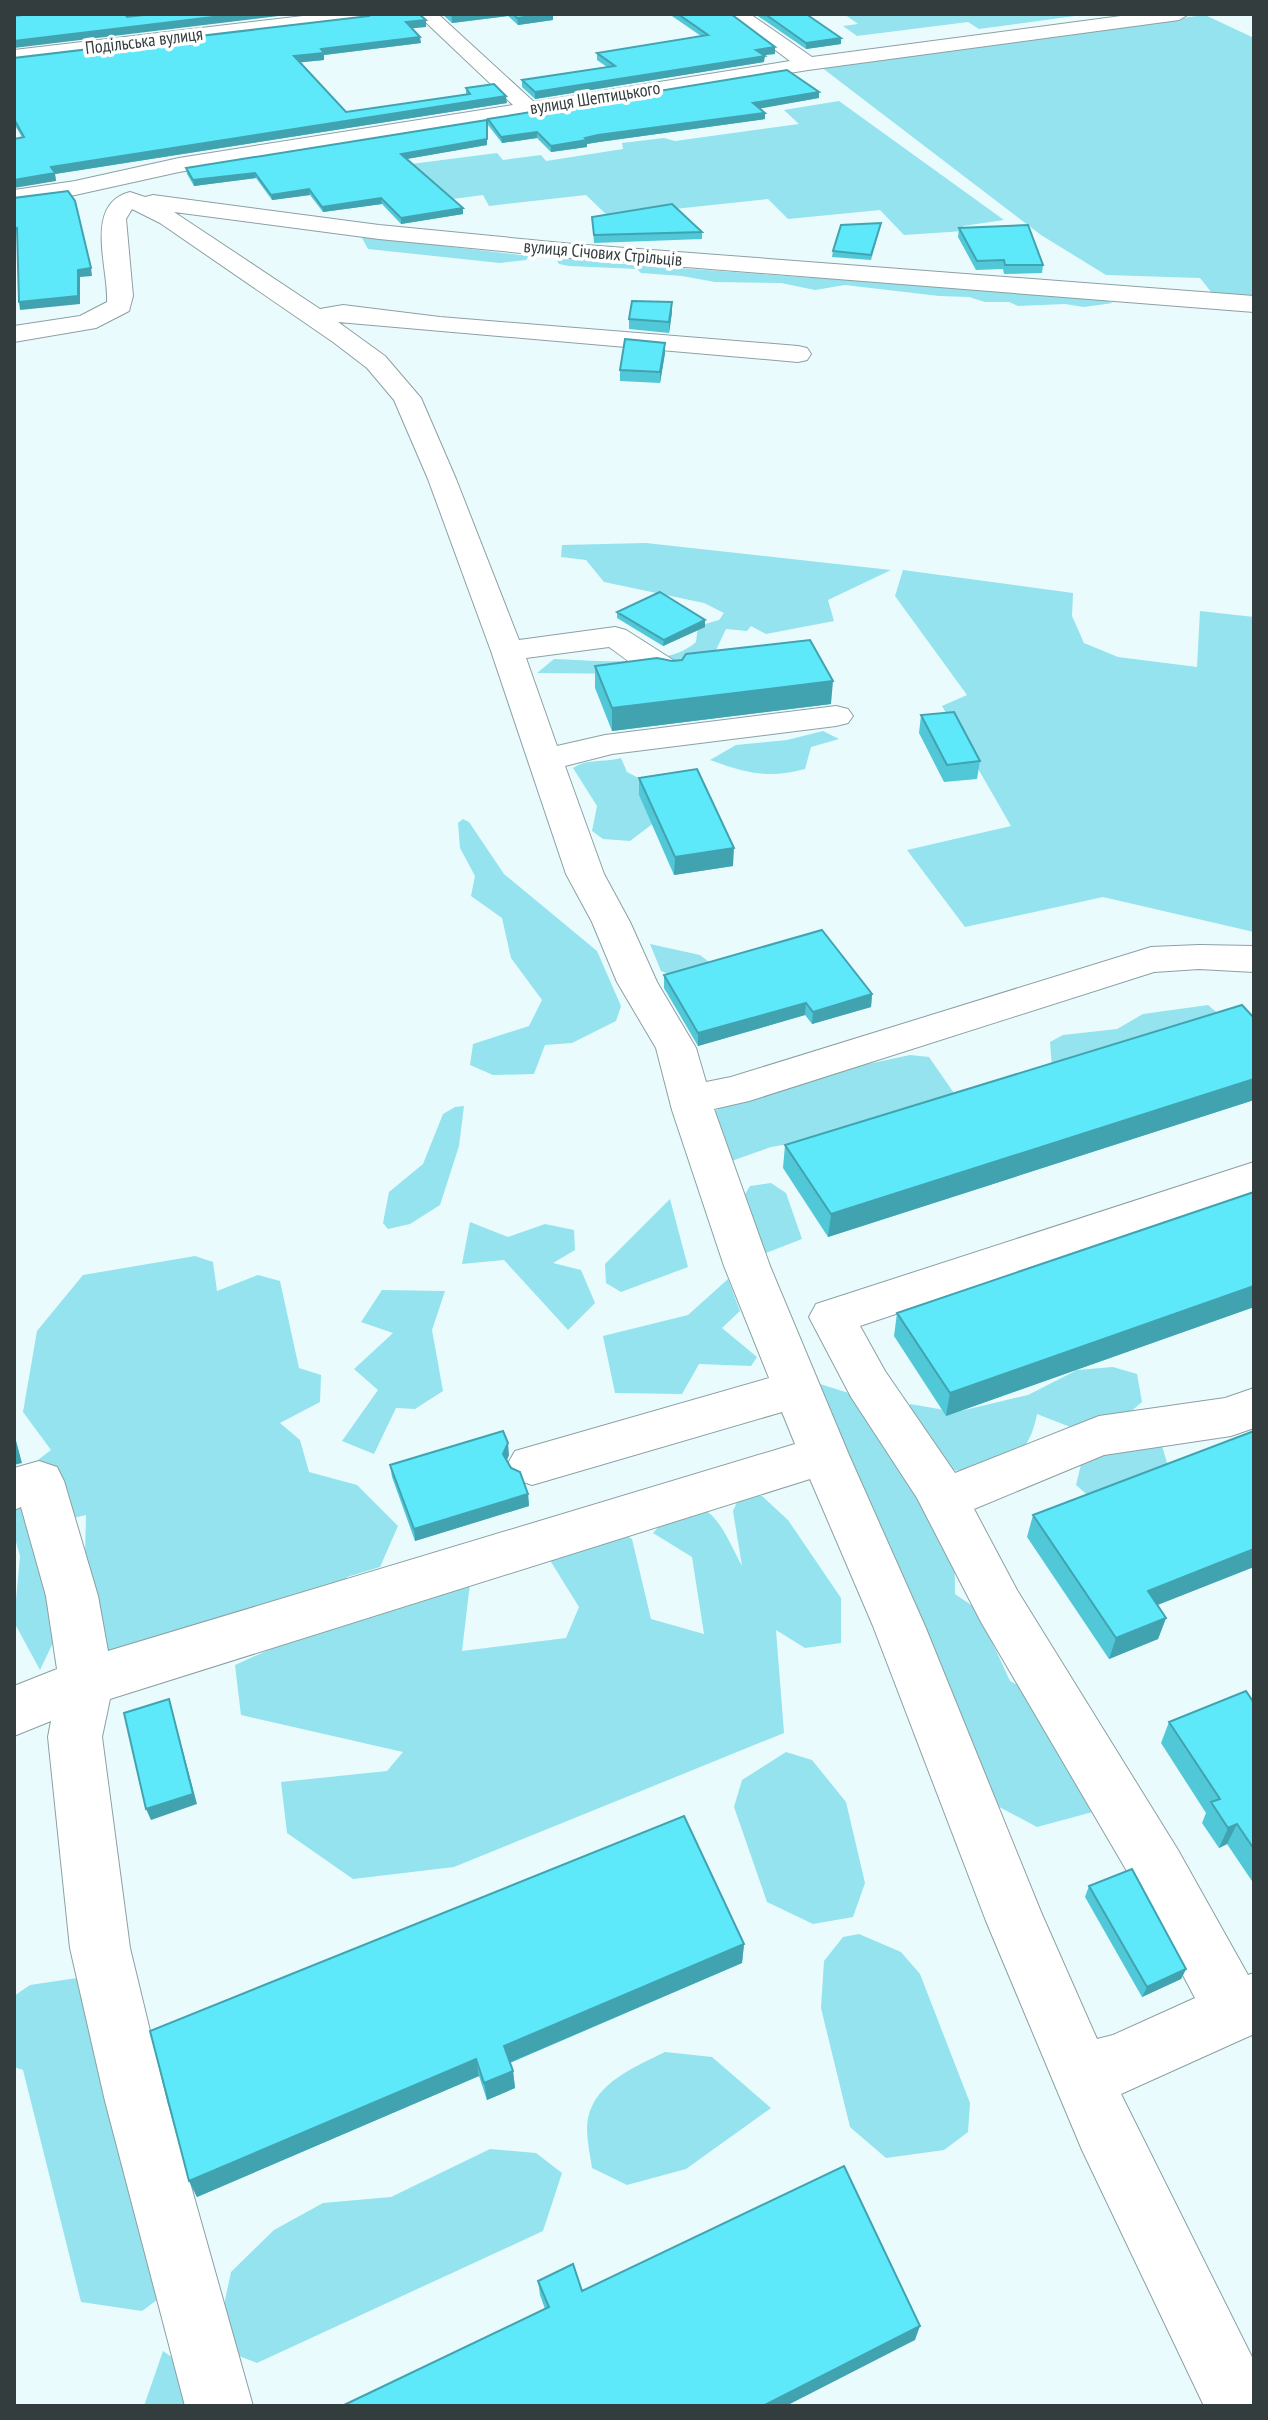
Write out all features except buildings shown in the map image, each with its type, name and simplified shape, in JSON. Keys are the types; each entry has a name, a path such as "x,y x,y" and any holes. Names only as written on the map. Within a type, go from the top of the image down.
{"street":[{"name":"Подільська вулиця","path":"14,56 369,14"},
{"path":"427,14 529,108"},
{"path":"737,14 808,64"},
{"name":"вулиця Шептицького","path":"14,197 120,190 179,165 808,64 1179,14"},
{"path":"14,334 87,323 104,317 120,306 122,291 113,224 120,190 168,218 376,362 407,398 442,479 507,651 585,874 611,922 637,982 676,1048 747,1266 824,1455 899,1626 1015,1921 1081,2074 1240,2406"},
{"name":"вулиця Січових Стрільців","path":"120,190 379,232 558,250 1254,304"},
{"path":"314,318 343,313 440,325 798,354"},
{"path":"507,651 615,637 669,672"},
{"path":"546,758 588,752 605,745 836,716"},
{"path":"691,1099 734,1091 1151,960 1199,957 1252,964"},
{"path":"1081,2074 1117,2065 1245,2007 1158,1870 999,1606 943,1500 868,1384 832,1317 1254,1178"},
{"path":"532,1465 797,1389"},
{"path":"943,1500 1099,1436 1231,1417 1254,1407"},
{"path":"14,1711 86,1682 824,1455"},
{"path":"14,1489 39,1481 72,1596 86,1682 75,1737 100,1948 136,2101 219,2406"}],"shaded area":[{"path":"844,14 1075,16 979,29 968,22 857,36 843,26 858,24"},
{"path":"1205,15 1254,38 1254,297 1212,293 1200,278 1106,275 1041,235 821,67"},
{"path":"839,101 1004,220 963,226 964,231 904,235 880,210 788,219 768,199 646,212 612,220 586,195 489,206 483,195 453,199 411,164 497,153 503,160 541,155 546,161 623,149 622,143 664,138 675,141 799,124 784,110"},
{"path":"361,236 529,256 526,260 500,263 368,249"},
{"path":"562,256 597,262 1093,296 1113,303 1084,307 1065,304 1018,306 969,297 845,285 815,290 781,283 715,282 641,273 637,269 569,266 559,264 555,258"},
{"path":"646,543 891,570 828,600 834,621 766,634 751,626 747,631 726,629 710,663 639,674 537,673 554,659 628,661 667,656 683,651 696,642 698,626 719,620 724,613 704,603 604,582 586,560 561,557 562,545"},
{"path":"903,570 1073,593 1072,616 1084,643 1118,657 1197,667 1200,611 1254,617 1254,932 1103,897 965,927 907,850 1011,826 942,706 967,695 895,596"},
{"path":"823,731 839,739 811,747 805,769 780,774 757,773 710,760 736,745 787,740"},
{"path":"621,758 627,772 652,785 655,822 630,841 603,839 592,831 597,806 573,768 584,763"},
{"path":"463,819 469,822 504,874 597,951 621,1006 616,1021 572,1043 545,1045 534,1074 493,1075 470,1065 473,1044 529,1026 542,1000 511,958 502,918 471,896 475,876 460,848 458,823"},
{"path":"650,944 700,955 722,972 671,975 661,971"},
{"path":"1208,1005 1227,1021 1052,1067 1050,1042 1063,1035 1117,1029 1143,1014"},
{"path":"910,1055 929,1057 956,1096 856,1133 771,1147 726,1163 705,1116 765,1086"},
{"path":"464,1106 459,1146 440,1205 410,1224 388,1229 383,1223 389,1192 423,1164 443,1114"},
{"path":"771,1183 786,1193 802,1239 758,1256 727,1224 750,1186"},
{"path":"670,1199 688,1267 621,1292 606,1283 605,1264"},
{"path":"470,1222 508,1237 545,1224 574,1230 575,1250 553,1263 581,1270 595,1303 568,1330 504,1260 462,1264"},
{"path":"195,1256 213,1262 217,1291 258,1275 280,1281 299,1368 321,1375 320,1402 280,1423 300,1440 309,1472 357,1485 398,1526 380,1567 347,1577 329,1613 168,1675 83,1643 86,1515 57,1522 30,1466 51,1450 23,1412 37,1331 83,1275"},
{"path":"728,1279 740,1311 722,1328 757,1357 751,1366 699,1364 682,1394 615,1393 603,1336 688,1315"},
{"path":"382,1290 445,1291 432,1330 443,1391 415,1409 396,1408 374,1454 342,1441 378,1390 354,1369 393,1333 361,1322"},
{"path":"1113,1367 1137,1374 1142,1402 1121,1420 1078,1430 1037,1414 1031,1435 1021,1451 995,1468 960,1471 921,1467 898,1442 910,1404 956,1412 1028,1395 1077,1370"},
{"path":"820,1384 855,1395 954,1518 955,1594 977,1609 1010,1681 1058,1706 1100,1810 1037,1827 990,1802 811,1389"},
{"path":"1162,1446 1168,1466 1091,1498 1076,1485 1083,1456"},
{"path":"762,1496 788,1520 841,1598 841,1643 805,1648 776,1630 784,1733 454,1867 353,1879 287,1833 281,1782 387,1771 403,1752 241,1715 235,1665 473,1558 462,1651 566,1638 579,1607 551,1562 567,1531 602,1521 632,1539 651,1619 704,1634 692,1557 653,1533 681,1503 693,1504 712,1515 742,1566 733,1511 738,1500"},
{"path":"14,1498 28,1501 61,1626 40,1670 14,1622 20,1556 14,1535"},
{"path":"786,1752 812,1760 846,1802 865,1883 853,1917 813,1924 767,1902 734,1807 742,1780"},
{"path":"859,1934 901,1952 920,1974 970,2103 968,2132 944,2150 886,2158 850,2127 821,2008 824,1961 843,1937"},
{"path":"77,1978 162,2264 157,2300 142,2311 81,2302 23,2070 14,2067 14,1996 30,1985"},
{"path":"665,2052 712,2057 771,2108 686,2169 627,2185 592,2168 587,2136 588,2118 592,2105 608,2085"},
{"path":"490,2149 536,2153 562,2173 543,2231 257,2363 215,2347 231,2272 274,2230 323,2203 391,2197"},
{"path":"163,2351 198,2376 210,2406 144,2406"}]}
